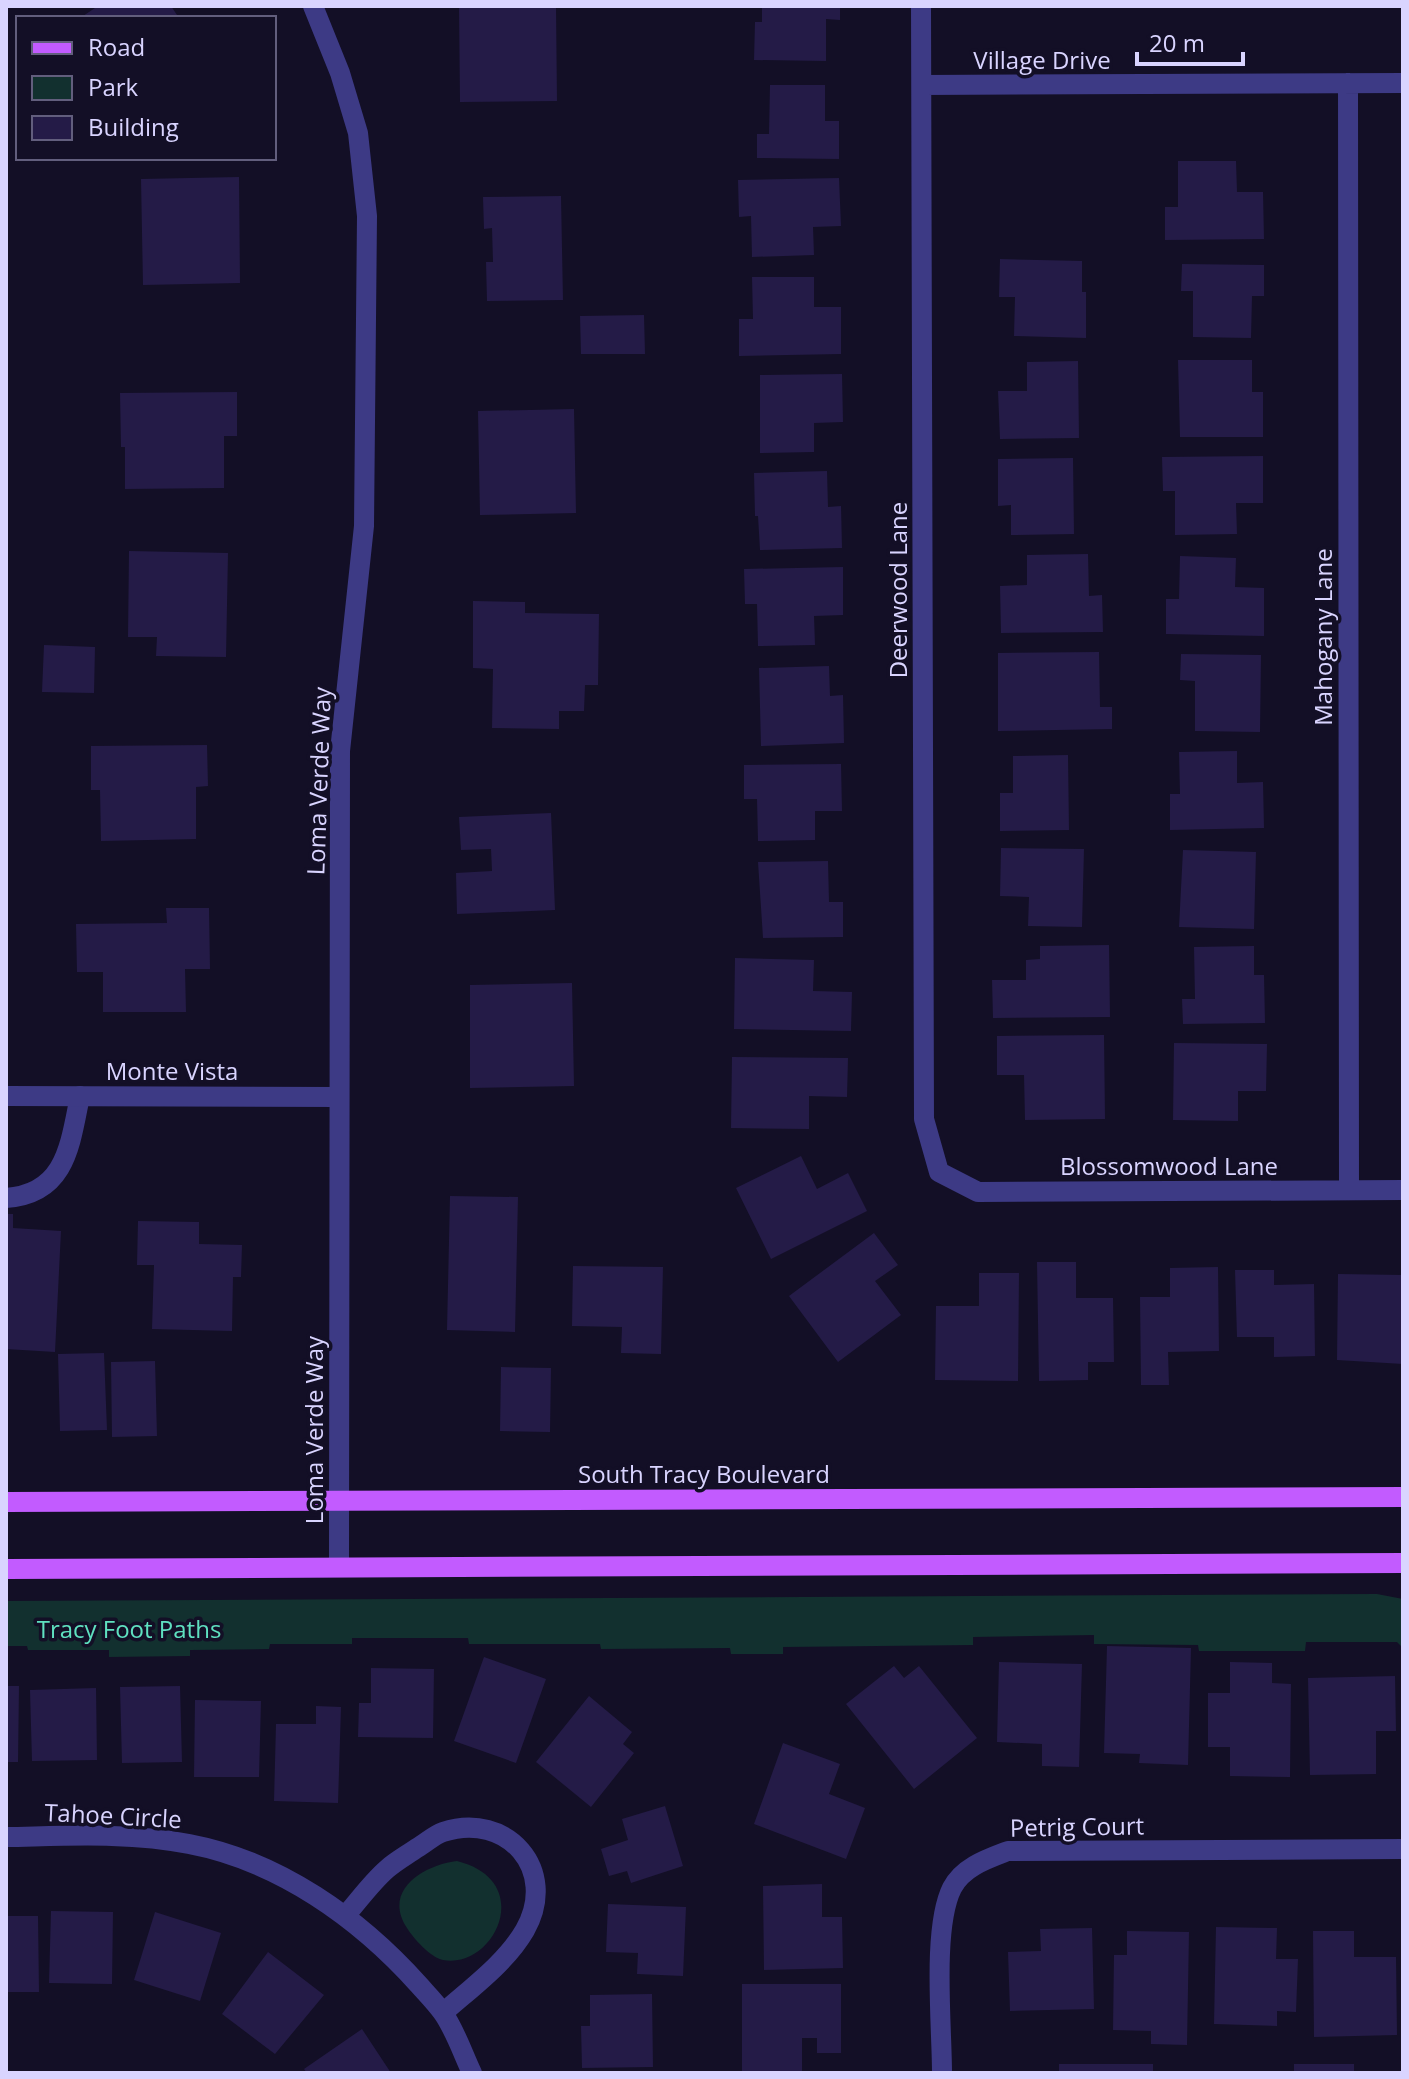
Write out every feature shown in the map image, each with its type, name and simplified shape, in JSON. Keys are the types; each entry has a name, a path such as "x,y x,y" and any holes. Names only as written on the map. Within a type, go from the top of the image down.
{"main road":[{"name":"South Tracy Boulevard","path":"6,1502 1403,1497"},
{"path":"6,1569 1403,1563"}],"street":[{"name":"Loma Verde Way","path":"313,6 340,73 358,133 367,216 364,526 340,751 339,1567"},
{"name":"Deerwood Lane","path":"921,6 924,1119 939,1172"},
{"name":"Mahogany Lane","path":"1348,83 1349,1190"},
{"name":"Village Drive","path":"922,85 1403,83"},
{"name":"Monte Vista","path":"6,1096 339,1097"},
{"path":"6,1198 29,1197 49,1183 61,1167 69,1150 80,1096"},
{"name":"Blossomwood Lane","path":"939,1172 978,1192 1403,1190"},
{"path":"346,1915 387,1869 439,1833 466,1826 480,1828 493,1831 521,1848 536,1878 535,1906 524,1932 495,1967 443,2013"},
{"name":"Tahoe Circle","path":"6,1837 120,1836 189,1844 233,1856 292,1882 346,1915 398,1962 443,2013 472,2073"},
{"name":"Petrig Court","path":"942,2073 940,1924 953,1886 977,1863 1008,1851 1403,1849"}],"green space":[{"name":"Tracy Foot Paths","path":"1377,1594 1403,1599 1403,1648 1397,1642 1306,1642 1305,1651 1199,1651 1198,1645 1094,1644 1094,1635 973,1637 973,1645 783,1647 783,1654 731,1654 730,1648 601,1649 600,1644 469,1644 468,1638 352,1638 352,1644 270,1644 269,1649 190,1650 190,1656 109,1657 109,1650 28,1650 27,1646 6,1646 6,1601"},
{"path":"457,1861 481,1871 496,1886 501,1904 499,1922 491,1938 478,1952 462,1959 443,1960 428,1951 407,1928 400,1902 403,1891 420,1874 444,1863"}],"building":[{"path":"98,6 171,6 178,16 83,16"},
{"path":"459,6 556,6 557,101 460,102"},
{"path":"762,6 840,6 840,20 826,19 826,61 754,60 755,22 762,22"},
{"path":"770,85 825,85 825,121 839,121 839,159 757,158 757,134 769,134"},
{"path":"1178,161 1236,161 1237,192 1263,192 1264,239 1165,240 1165,207 1178,207"},
{"path":"239,177 240,283 143,285 141,179"},
{"path":"839,178 841,226 813,227 814,255 752,257 751,216 739,217 738,180"},
{"path":"561,196 563,300 487,301 486,262 493,262 492,228 484,229 483,197"},
{"path":"1000,259 1082,261 1086,338 1014,336 1015,297 999,297"},
{"path":"1182,264 1264,265 1264,296 1252,296 1251,338 1193,337 1193,291 1181,291"},
{"path":"752,277 814,277 814,307 841,307 841,354 739,356 739,319 753,319"},
{"path":"644,315 645,354 581,354 580,316"},
{"path":"1178,360 1252,360 1252,392 1263,392 1263,437 1180,437"},
{"path":"1078,361 1079,438 1000,439 998,391 1027,391 1027,362"},
{"path":"842,374 843,422 814,423 814,452 760,453 760,375"},
{"path":"237,392 237,436 224,436 224,488 125,489 120,393"},
{"path":"574,409 576,513 480,515 478,411"},
{"path":"1263,456 1263,503 1236,503 1237,534 1175,535 1175,491 1163,491 1162,457"},
{"path":"1073,458 1074,534 1011,535 1011,505 998,506 998,459"},
{"path":"827,471 828,507 841,506 842,548 760,550 754,473"},
{"path":"129,551 228,553 226,657 156,656 157,637 128,637"},
{"path":"1088,554 1089,596 1102,595 1103,632 1001,633 1000,586 1027,585 1027,555"},
{"path":"1180,556 1236,558 1235,587 1264,588 1264,636 1166,634 1166,599 1179,599"},
{"path":"843,567 843,615 814,616 815,645 758,646 757,604 745,604 744,569"},
{"path":"473,601 525,602 525,613 599,614 598,685 585,685 584,711 559,711 559,729 492,728 493,669 473,668"},
{"path":"44,645 95,647 94,693 42,692"},
{"path":"1099,652 1100,707 1112,707 1112,729 998,731 998,653"},
{"path":"1181,654 1261,655 1260,732 1195,731 1195,681 1180,680"},
{"path":"829,666 830,696 843,695 844,743 761,746 759,668"},
{"path":"207,745 208,786 196,787 196,839 101,841 100,790 91,790 91,746"},
{"path":"1237,751 1237,783 1263,782 1264,828 1170,830 1170,794 1180,794 1179,752"},
{"path":"1068,755 1069,830 1000,831 1000,793 1013,793 1013,756"},
{"path":"841,764 842,811 815,811 815,840 758,841 757,799 744,799 744,765"},
{"path":"551,813 555,910 457,914 456,873 492,871 491,849 461,850 459,817"},
{"path":"1001,848 1084,849 1082,927 1028,926 1029,897 1000,896"},
{"path":"1183,850 1256,852 1254,929 1179,927"},
{"path":"828,861 829,902 843,902 843,937 763,938 758,862"},
{"path":"166,908 209,908 210,969 185,969 186,1012 103,1012 103,972 77,972 76,924 167,923"},
{"path":"1109,945 1110,1017 993,1018 992,980 1026,980 1026,960 1040,959 1040,946"},
{"path":"1254,946 1254,975 1264,975 1265,1023 1183,1024 1182,999 1195,999 1194,947"},
{"path":"735,958 814,960 813,991 852,992 851,1031 734,1029"},
{"path":"572,983 574,1086 470,1088 470,985"},
{"path":"1104,1035 1105,1119 1025,1120 1024,1075 997,1075 997,1036"},
{"path":"1174,1043 1267,1044 1266,1091 1238,1091 1238,1121 1173,1120"},
{"path":"732,1057 848,1058 847,1097 809,1096 809,1129 731,1128"},
{"path":"801,1156 817,1189 848,1173 867,1211 771,1259 736,1188"},
{"path":"450,1196 518,1197 515,1332 447,1330"},
{"path":"6,1214 13,1214 13,1228 61,1231 55,1352 6,1349"},
{"path":"138,1221 199,1222 199,1244 242,1245 241,1277 233,1277 232,1331 152,1329 154,1265 137,1265"},
{"path":"874,1233 898,1265 875,1281 901,1315 838,1362 789,1296"},
{"path":"1037,1262 1076,1262 1076,1298 1113,1298 1114,1362 1088,1362 1088,1380 1039,1381"},
{"path":"573,1266 663,1267 661,1354 621,1353 622,1327 572,1326"},
{"path":"1218,1267 1219,1351 1168,1352 1169,1385 1141,1385 1140,1297 1170,1297 1170,1268"},
{"path":"1235,1270 1274,1270 1274,1285 1314,1284 1315,1356 1274,1357 1274,1337 1237,1337"},
{"path":"979,1273 1019,1273 1018,1381 935,1380 936,1306 979,1306"},
{"path":"1338,1274 1403,1275 1403,1364 1337,1360"},
{"path":"104,1353 107,1430 60,1431 58,1354"},
{"path":"155,1361 157,1436 112,1437 111,1362"},
{"path":"501,1367 551,1368 550,1432 500,1431"},
{"path":"1107,1646 1191,1648 1188,1765 1139,1763 1140,1754 1104,1753"},
{"path":"484,1657 546,1679 516,1763 454,1741"},
{"path":"999,1662 1082,1664 1079,1767 1042,1766 1042,1744 997,1742"},
{"path":"1230,1662 1272,1663 1272,1683 1291,1684 1290,1777 1230,1776 1230,1747 1208,1747 1208,1693 1230,1693"},
{"path":"894,1666 904,1678 919,1666 977,1738 914,1789 846,1704"},
{"path":"371,1668 434,1669 433,1738 358,1737 359,1703 371,1703"},
{"path":"1395,1676 1396,1731 1376,1731 1376,1774 1310,1775 1308,1678"},
{"path":"6,1686 19,1686 18,1762 6,1762"},
{"path":"180,1686 182,1762 122,1763 120,1687"},
{"path":"96,1688 97,1760 32,1761 30,1690"},
{"path":"589,1696 632,1732 623,1744 634,1753 591,1807 536,1762"},
{"path":"195,1700 261,1701 259,1777 194,1777"},
{"path":"316,1706 341,1707 338,1803 274,1801 276,1724 316,1724"},
{"path":"783,1743 840,1764 829,1794 865,1808 846,1859 754,1824"},
{"path":"665,1806 683,1866 631,1883 627,1871 609,1876 601,1849 628,1840 622,1819"},
{"path":"822,1884 822,1917 842,1917 843,1968 764,1970 763,1886"},
{"path":"608,1904 686,1907 683,1976 637,1974 638,1953 606,1952"},
{"path":"51,1911 113,1912 112,1984 49,1983"},
{"path":"155,1912 221,1933 200,2001 134,1980"},
{"path":"6,1916 38,1916 39,1992 6,1992"},
{"path":"1216,1927 1277,1928 1276,1959 1298,1959 1296,2012 1277,2011 1277,2026 1214,2024"},
{"path":"1092,1928 1094,2009 1010,2011 1008,1952 1041,1951 1040,1929"},
{"path":"1127,1931 1189,1932 1187,2045 1151,2044 1151,2031 1113,2030 1114,1955 1127,1955"},
{"path":"1313,1931 1354,1931 1354,1957 1396,1957 1397,2035 1314,2037"},
{"path":"268,1952 324,1995 275,2054 222,2014"},
{"path":"742,1984 841,1984 841,2053 817,2053 817,2038 802,2038 802,2071 742,2071"},
{"path":"652,1994 653,2067 582,2068 581,2026 590,2026 590,1995"},
{"path":"362,2029 391,2073 307,2073 304,2069"},
{"path":"1059,2064 1153,2064 1153,2073 1059,2073"},
{"path":"1294,2064 1354,2064 1354,2073 1294,2073"}]}
